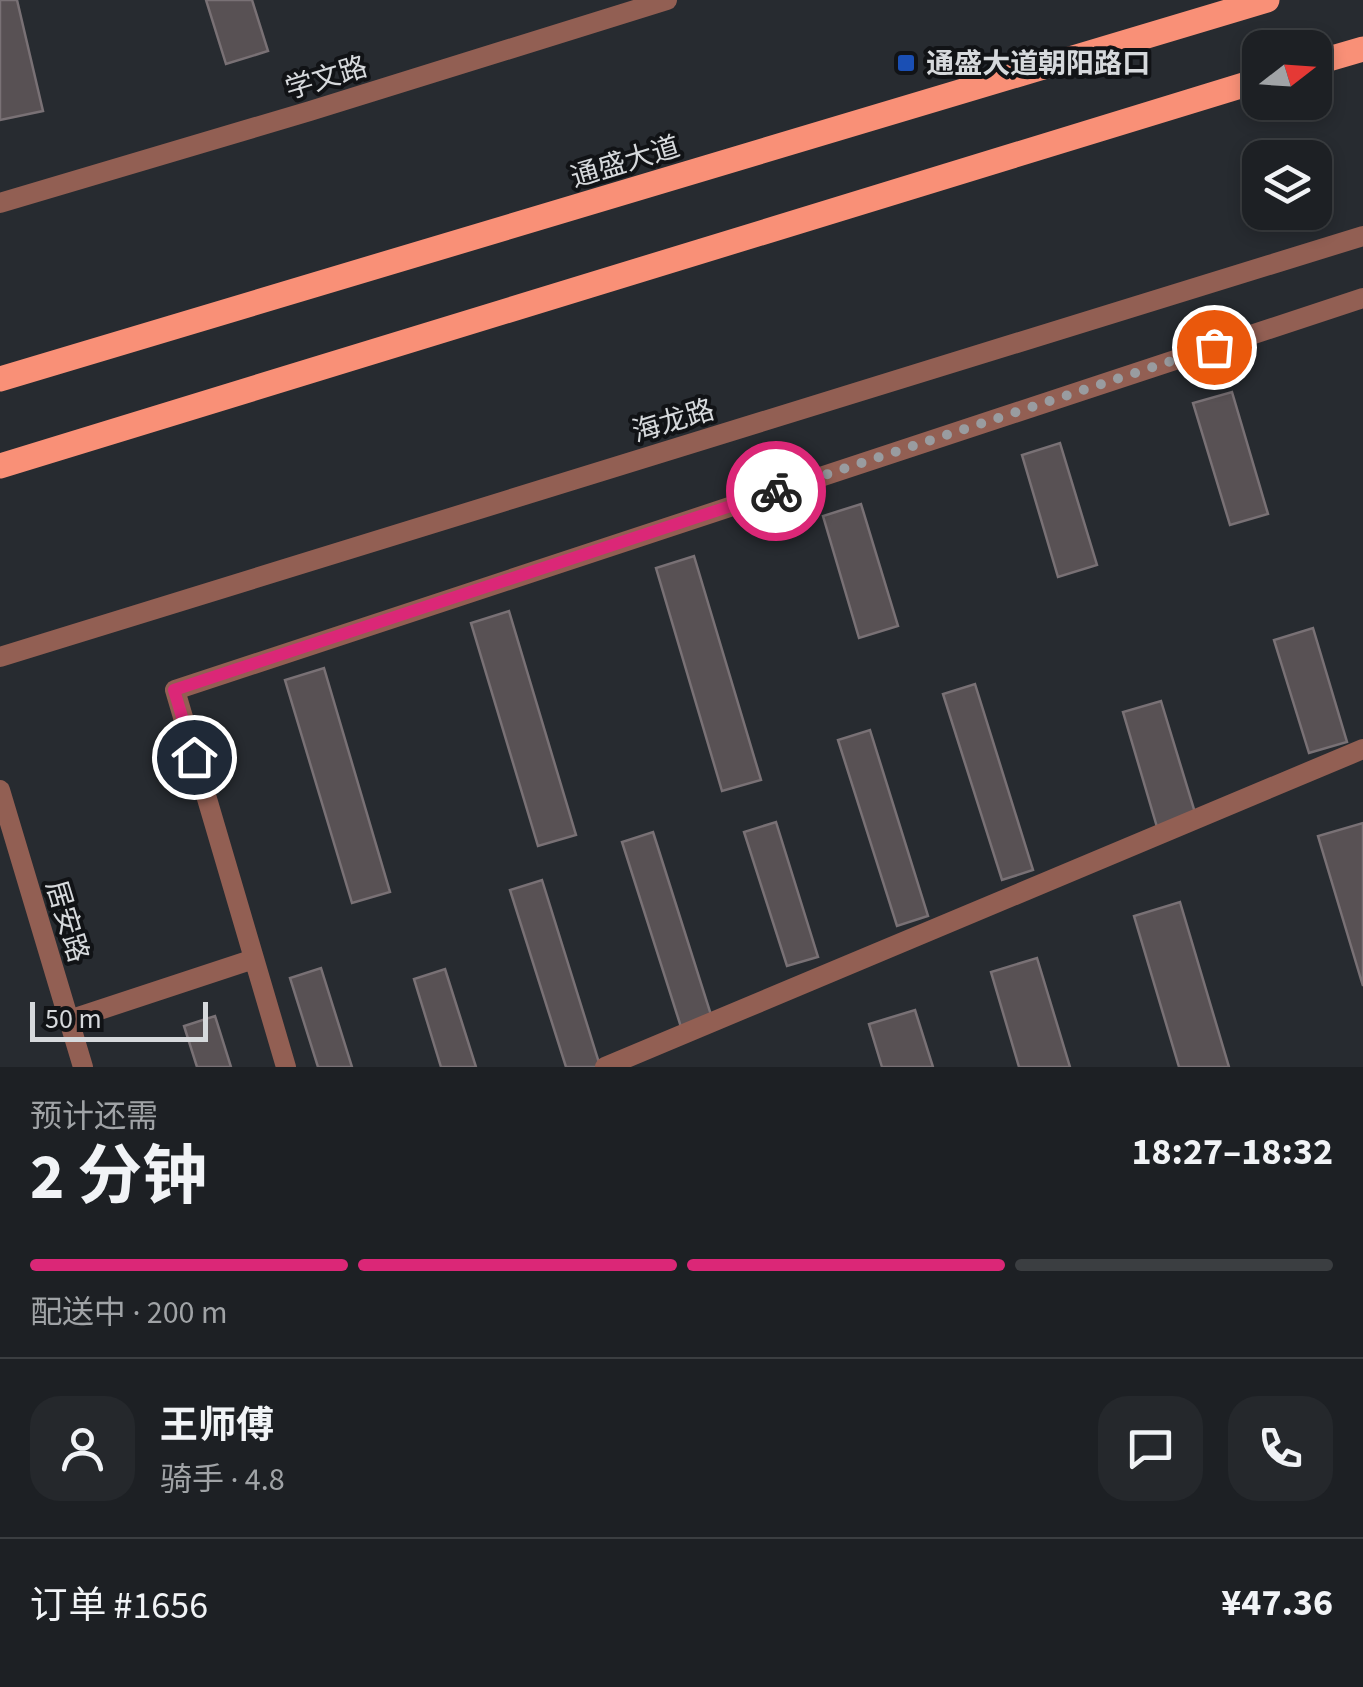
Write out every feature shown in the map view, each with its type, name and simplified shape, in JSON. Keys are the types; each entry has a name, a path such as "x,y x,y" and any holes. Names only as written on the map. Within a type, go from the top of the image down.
{"main road":[{"name":"通盛大道","path":"0,379 1267,0"},
{"path":"1332,58 1363,49"},
{"path":"0,466 1242,86"}],"street":[{"name":"学文路","path":"0,203 667,0"},
{"name":"海龙路","path":"0,657 1363,236"},
{"path":"286,1067 174,690 1363,298"},
{"path":"605,1067 1363,748"},
{"name":"居安路","path":"0,790 83,1067"},
{"path":"69,1020 254,959"}],"building":[{"path":"0,0 17,0 43,111 0,120"},
{"path":"206,0 252,0 268,51 226,64"},
{"path":"1232,392 1268,514 1230,525 1193,403"},
{"path":"1060,443 1097,565 1058,577 1022,455"},
{"path":"861,504 898,626 859,638 823,516"},
{"path":"694,556 761,780 722,791 656,568"},
{"path":"509,611 576,835 538,846 471,623"},
{"path":"1313,628 1347,742 1309,753 1274,640"},
{"path":"324,668 390,892 352,903 285,680"},
{"path":"975,684 1033,870 1002,880 943,694"},
{"path":"1161,701 1196,816 1157,827 1123,712"},
{"path":"870,730 928,916 897,926 838,740"},
{"path":"776,822 818,957 787,966 744,832"},
{"path":"1363,823 1363,986 1318,836"},
{"path":"653,832 712,1018 681,1027 622,842"},
{"path":"542,880 600,1066 597,1067 566,1067 510,890"},
{"path":"1180,902 1229,1067 1179,1067 1134,916"},
{"path":"1037,958 1070,1067 1019,1067 991,972"},
{"path":"321,968 352,1067 318,1067 290,978"},
{"path":"445,969 476,1067 441,1067 414,979"},
{"path":"915,1010 933,1067 882,1067 869,1024"},
{"path":"215,1016 231,1067 197,1067 184,1026"}],"way so far":[{"path":"776,491 1214,347"}],"place":[{"name":"通盛大道朝阳路口","path":"906,63"}],"route":[{"path":"194,757 174,690 776,491"}]}
